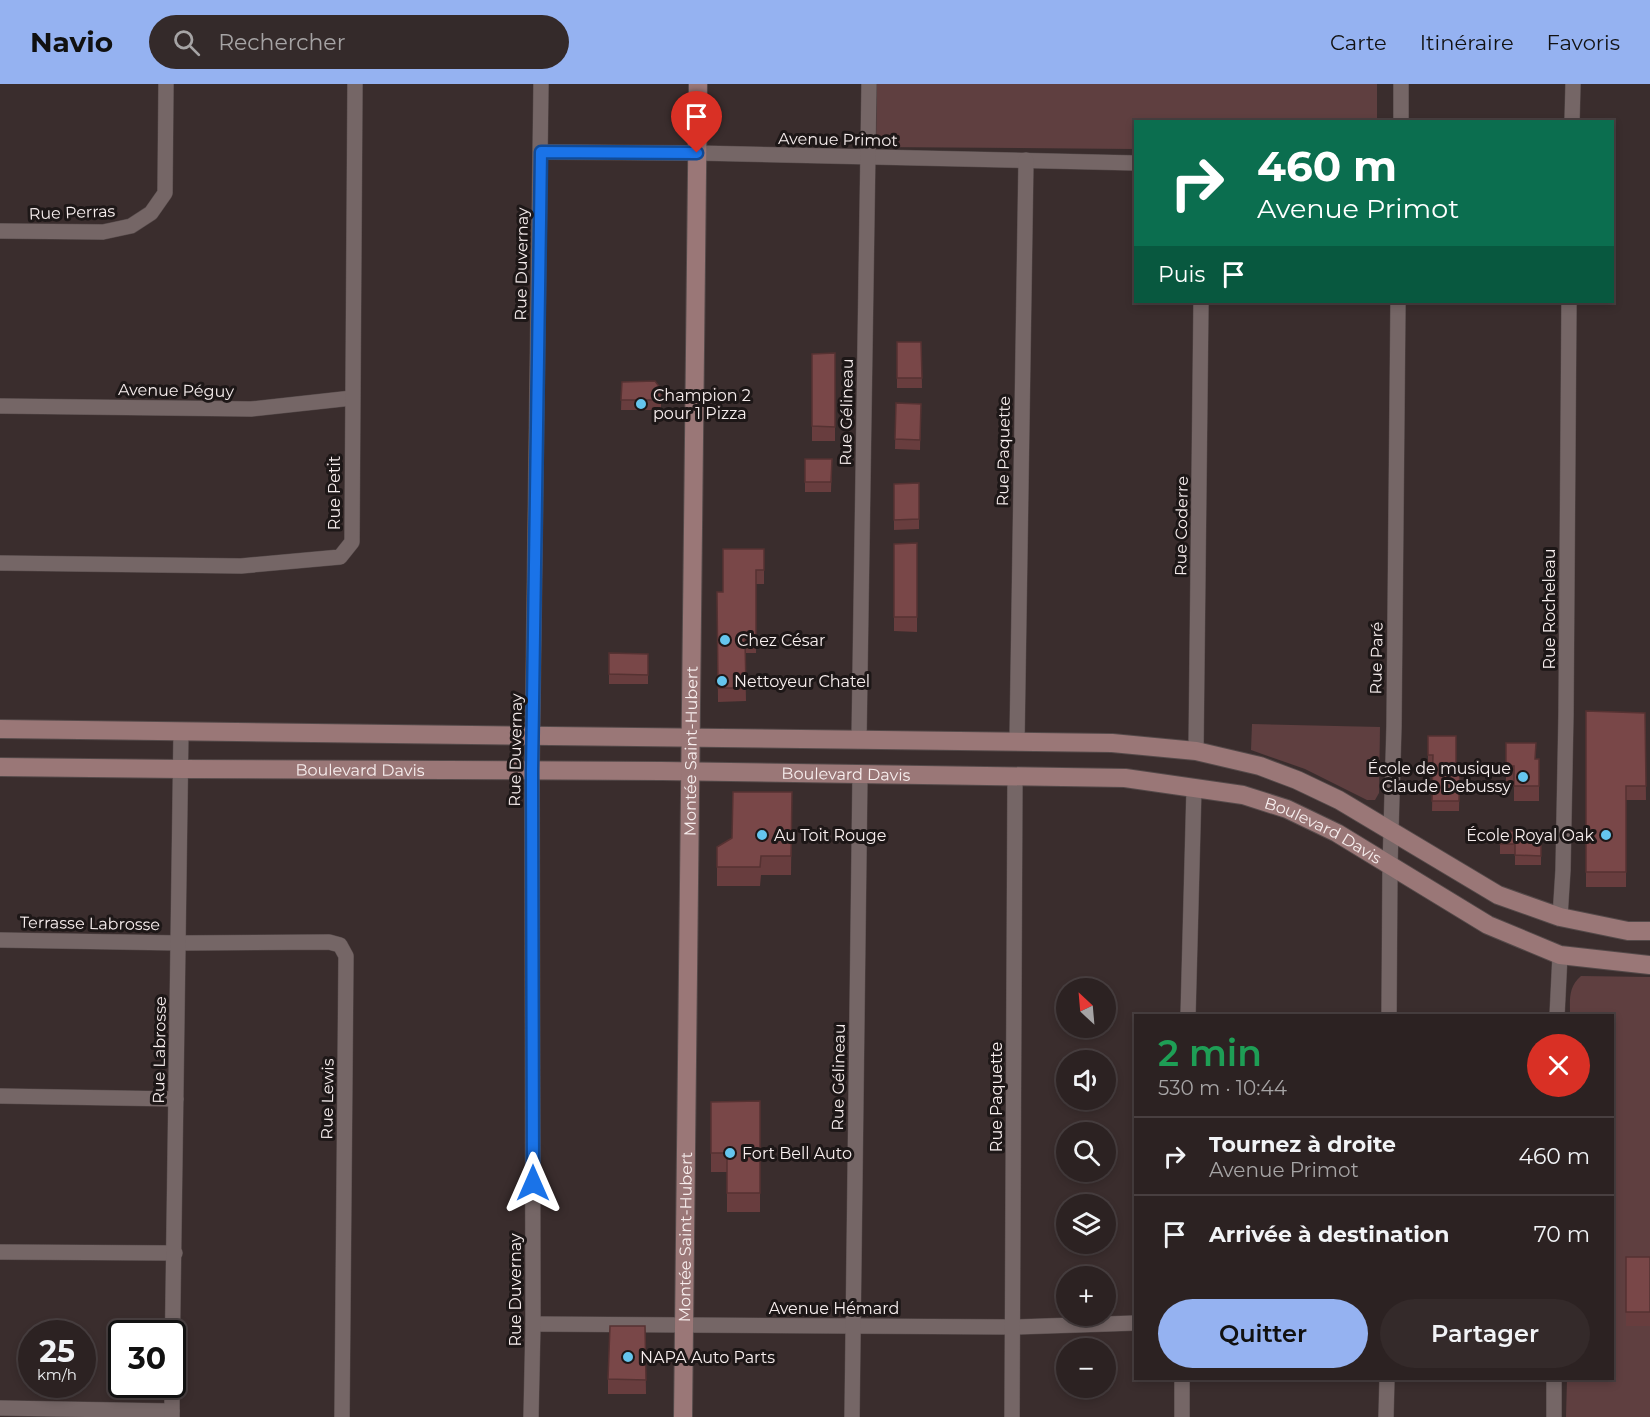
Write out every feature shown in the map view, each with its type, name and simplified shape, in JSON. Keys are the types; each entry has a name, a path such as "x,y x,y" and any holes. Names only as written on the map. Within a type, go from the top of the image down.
{"street":[{"name":"Rue Perras","path":"0,231 103,232 131,226 151,213 165,194 166,84"},
{"name":"Rue Petit","path":"0,563 241,566 340,557 352,542 355,84"},
{"name":"Rue Duvernay","path":"531,1417 533,1324 532,735 541,84"},
{"name":"Montée Saint-Hubert","path":"683,1417 698,84"},
{"name":"Rue Gélineau","path":"859,740 869,84"},
{"path":"1401,84 1401,120"},
{"path":"1572,120 1573,84"},
{"name":"Avenue Primot","path":"541,152 697,153 1134,163"},
{"name":"Rue Paquette","path":"1017,742 1026,160"},
{"name":"Rue Coderre","path":"1196,751 1201,303"},
{"name":"Rue Paré","path":"1389,1014 1398,303"},
{"name":"Rue Rocheleau","path":"1560,917 1566,725 1569,303"},
{"name":"Avenue Péguy","path":"0,406 252,409 352,398"},
{"name":"Boulevard Davis","path":"0,729 1112,743 1196,751 1260,766 1339,800 1498,895 1560,917 1628,931 1650,931"},
{"name":"Rue Labrosse","path":"173,1320 181,732"},
{"path":"819,740 820,773"},
{"name":"Boulevard Davis","path":"0,767 820,773 1125,778 1243,795 1287,809 1337,833 1488,925 1560,955 1650,965"},
{"name":"Rue Gélineau","path":"852,1417 860,774"},
{"name":"Rue Paquette","path":"1012,1417 1015,777"},
{"path":"1188,1014 1194,788"},
{"name":"Terrasse Labrosse","path":"0,940 179,943"},
{"name":"Rue Lewis","path":"179,943 329,942 340,945 346,957 342,1417"},
{"path":"1557,1014 1560,955"},
{"path":"0,1096 176,1099"},
{"path":"0,1252 175,1253"},
{"name":"Avenue Hémard","path":"533,1324 1014,1327 1134,1323"},
{"path":"1182,1380 1182,1417"},
{"path":"1386,1417 1387,1380"},
{"path":"1554,1380 1554,1417"},
{"path":"0,1408 172,1414 172,1398"}],"shaded area":[{"path":"877,84 1377,84 1377,120 1134,120 1134,149 876,147"},
{"path":"1252,724 1380,727 1379,793 1375,800 1367,800 1305,769 1251,750"},
{"path":"1581,976 1650,977 1650,1417 1566,1417 1567,1380 1614,1380 1614,1014 1570,1014 1572,989"}],"building":[{"path":"897,342 921,342 922,378 897,378"},
{"path":"835,353 835,427 812,426 812,354"},
{"path":"655,381 661,389 661,400 621,400 622,382"},
{"path":"896,403 921,404 920,440 895,439"},
{"path":"805,459 832,459 831,482 805,482"},
{"path":"919,483 919,519 894,520 894,484"},
{"path":"917,543 917,617 894,617 894,544"},
{"path":"723,549 764,549 764,570 756,570 756,640 745,640 746,688 718,688 717,592 723,592"},
{"path":"609,653 648,654 648,675 609,674"},
{"name":"École Royal Oak","path":"1586,711 1645,713 1646,786 1626,786 1626,872 1586,872"},
{"path":"1428,736 1456,736 1456,766 1460,766 1459,801 1432,801 1433,755 1428,755"},
{"path":"1506,743 1536,743 1535,759 1539,759 1539,786 1514,786 1514,766 1506,766"},
{"name":"Au Toit Rouge","path":"733,792 792,792 791,856 761,856 760,867 717,867 717,847 732,838"},
{"path":"1500,831 1541,831 1541,856 1515,855 1515,844 1500,844"},
{"path":"760,1101 760,1193 727,1193 727,1153 711,1153 711,1102"},
{"path":"1626,1257 1650,1257 1650,1312 1626,1312"},
{"path":"610,1326 645,1326 646,1380 608,1379"}],"place":[{"name":"Champion 2 pour 1 Pizza","path":"641,404"},
{"name":"Chez César","path":"725,640"},
{"name":"Nettoyeur Chatel","path":"722,681"},
{"name":"École de musique Claude Debussy","path":"1523,777"},
{"name":"Au Toit Rouge","path":"762,835"},
{"name":"École Royal Oak","path":"1606,835"},
{"name":"Fort Bell Auto","path":"730,1153"},
{"name":"NAPA Auto Parts","path":"628,1357"}],"route":[{"path":"533,1183 532,771 541,152 697,153"}]}
